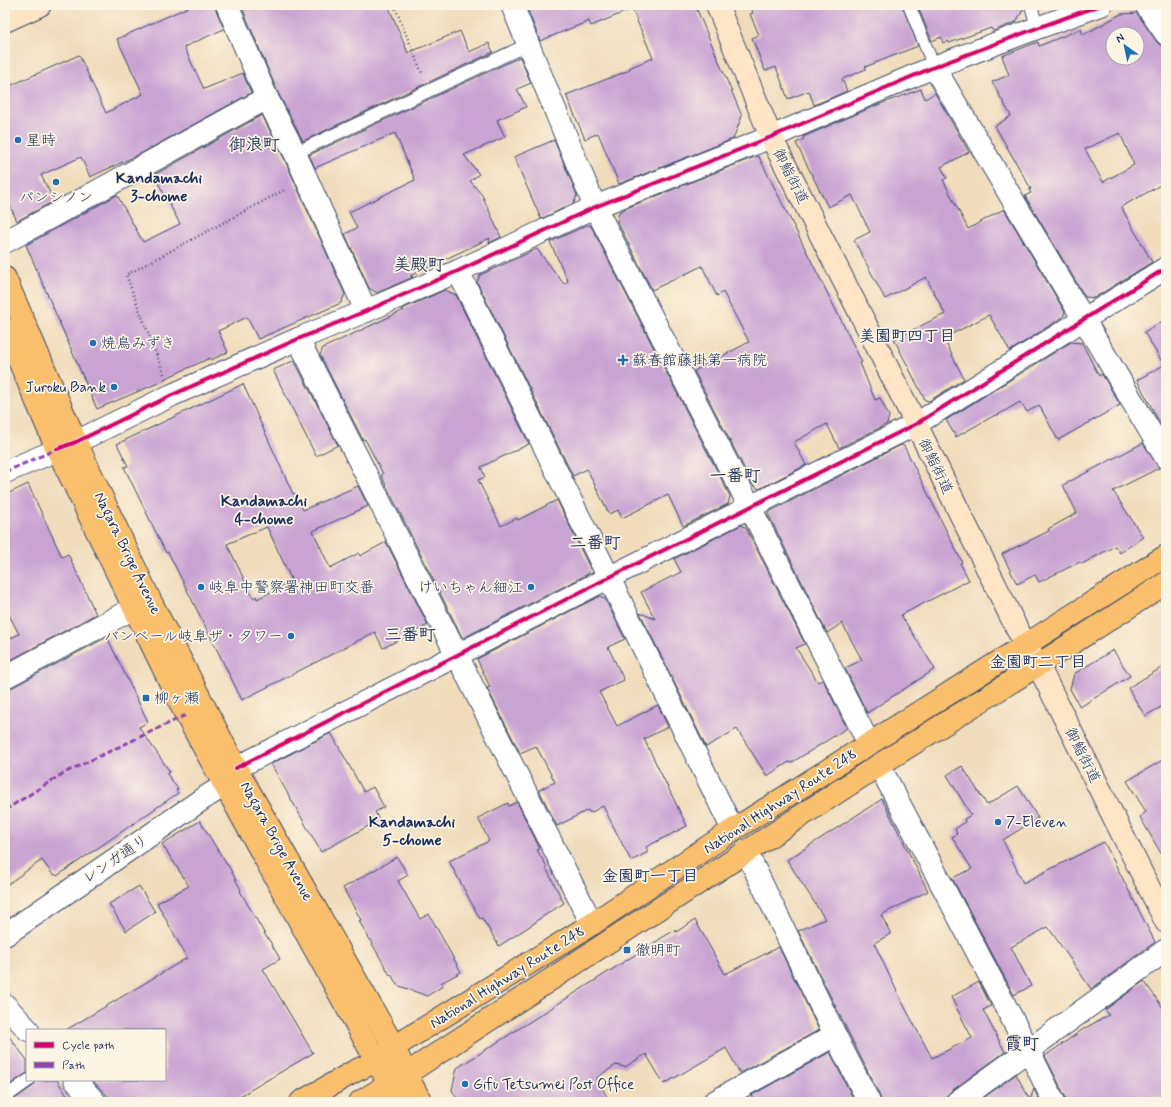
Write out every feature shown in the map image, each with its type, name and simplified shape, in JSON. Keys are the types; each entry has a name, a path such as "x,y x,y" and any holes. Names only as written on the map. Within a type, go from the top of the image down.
{"highway":[{"name":"Nagara Brige Avenue","path":"5,278 66,446 134,608 186,716 231,777 394,1047 398,1087"},
{"name":"Nagara Brige Avenue","path":"5,328 66,446 150,600 231,777 376,1061 398,1087"},
{"name":"National Highway Route 248","path":"301,1102 355,1071 376,1061 394,1047 592,924 733,830 1166,556"},
{"name":"National Highway Route 248","path":"360,1102 398,1087 746,851 1166,583"},
{"path":"398,1087 422,1102"}],"street":[{"path":"5,21 40,5"},
{"path":"227,5 267,98 295,154 366,311"},
{"path":"512,5 595,207 750,507 869,744"},
{"name":"御鮨街道","path":"717,5 771,137 1166,922"},
{"path":"5,472 66,446 172,395 298,339 458,271 595,207 771,137 934,67 1101,5"},
{"path":"1146,5 1166,34"},
{"path":"934,67 1166,458"},
{"path":"5,242 267,98"},
{"name":"レンガ通り","path":"5,935 204,798 231,777 456,655 916,424 1166,268"},
{"path":"458,271 733,830"},
{"path":"298,339 592,924"},
{"path":"5,677 134,608"},
{"path":"879,765 1029,1051 1054,1102"},
{"path":"746,851 869,1102"},
{"path":"957,1102 1166,950"},
{"path":"5,1005 27,1029"},
{"path":"714,1102 835,1035"},
{"path":"76,1081 95,1102"}],"lane":[{"path":"909,5 934,67"},
{"path":"1031,5 1037,28"},
{"path":"295,154 529,44"},
{"path":"5,1097 28,1081"}],"path":[{"path":"394,5 430,90"},
{"path":"172,395 126,275 306,178"}],"building":[{"path":"193,5 215,5 224,29 184,47 204,89 243,73 251,93 142,153 90,177 81,157 41,175 54,201 17,221 5,195 5,88 79,55 106,113 143,94 117,39"},
{"path":"241,5 388,5 408,53 460,31 469,52 489,43 493,52 303,141 278,93"},
{"path":"526,5 695,5 742,116 733,139 619,184 598,133 585,139 566,95 630,70 629,68 653,58 632,9 591,26 589,21 540,41"},
{"path":"750,5 902,5 918,46 865,67 866,69 842,79 847,91 814,105 809,91 788,99 776,67 765,71 752,38 759,35 750,14 753,13"},
{"path":"917,5 1024,5 1024,8 1016,22 993,31 991,28 949,43 948,41 943,43 941,37 932,41"},
{"path":"1137,13 1156,41 1160,45 1166,46 1166,182 1121,207 1152,262 1094,298 1085,297 1025,196 1031,193 1029,190 1031,189 995,126 1011,116 992,82 1009,75 1002,56 1038,42 1039,46 1081,29 1083,35 1121,14","holes":["1120,133 1134,165 1103,182 1085,149"]},
{"path":"520,57 531,83 517,89 526,107 497,120 505,137 464,155 479,174 470,181 482,195 501,237 489,243 490,238 410,276 413,277 377,293 369,288 345,234 357,228 349,212 415,180 395,133 315,168 309,155"},
{"path":"921,89 925,99 935,93 969,152 941,167 947,178 943,180 968,229 1004,209 1065,312 1063,317 1010,351 989,315 948,336 949,337 944,339 964,379 929,401 925,400 894,339 945,314 926,277 885,299 854,240 870,232 852,195 828,207 796,143 804,139 803,137 875,106"},
{"path":"262,115 284,158 345,294 341,303 258,339 247,317 218,331 228,352 211,360 210,358 164,379 165,380 97,409 26,245 117,195 143,242 180,224 154,175"},
{"path":"554,140 577,195 574,203 541,219 514,157"},
{"path":"757,156 759,157 862,362 860,363 875,400 880,398 889,416 887,424 839,448 827,424 794,442 806,465 759,489 753,485 694,371 749,342 723,292 717,296 702,266 652,290 617,221 619,212 629,207"},
{"path":"587,225 591,226 730,496 728,504 683,526 668,495 622,518 618,510 609,514 587,469 573,476 477,282 480,275 537,249 564,284 568,281 550,242"},
{"path":"445,290 456,295 529,444 481,467 485,477 478,480 501,526 517,518 518,520 557,500 590,568 588,574 463,638 381,475 383,474 365,439 363,440 320,355 323,348 404,310 402,309"},
{"path":"1166,319 1166,434 1137,380 1164,365 1144,332"},
{"path":"1071,342 1082,343 1099,376 1102,374 1120,405 1058,440 1039,405 1027,412 1020,402 956,437 946,420"},
{"path":"293,361 295,362 338,445 316,456 273,370"},
{"path":"243,384 293,494 295,493 303,510 358,486 368,506 313,531 330,568 359,553 360,556 386,542 428,625 383,648 375,632 242,700 168,552 166,553 124,467 128,466 117,444","holes":["267,527 292,581 257,599 256,596 253,598 227,544"]},
{"path":"1143,443 1159,468 1113,491 1143,537 1120,553 1115,546 1082,564 1080,562 1039,582 1035,575 1017,584 1002,554 1049,531 1048,529 1077,513 1063,485"},
{"path":"901,445 904,446 962,562 960,563 969,580 901,615 935,669 867,713 845,668 862,660 842,623 827,633 768,514 769,512"},
{"path":"28,484 62,557 68,554 96,614 5,663 5,641 19,634 5,607 5,495"},
{"path":"741,525 746,528 805,644 796,648 818,682 823,680 847,728 791,763 789,762 767,776 737,729 706,747 640,613 655,619 641,592 681,572 674,559"},
{"path":"600,596 605,599 625,639 608,647 624,680 599,692 617,726 658,705 668,727 644,739 687,826 646,847 648,852 631,861 603,806 590,813 588,810 557,826 539,790 555,782 536,746 520,753 487,688 490,687 477,659"},
{"path":"107,637 148,722 139,727 170,772 167,774 178,789 176,790 178,793 57,876 55,874 53,875 42,860 5,886 5,689 11,688"},
{"path":"1113,650 1130,676 1080,707 1070,689 1074,674"},
{"path":"1166,665 1166,704 1145,716 1128,688"},
{"path":"331,733 364,792 373,787 384,807 375,812 379,820 321,852 271,764"},
{"path":"1166,758 1166,862 1140,817 1146,812 1127,781"},
{"path":"962,766 987,805 1018,786 1038,818 1003,840 1023,883 1104,842 1155,942 1091,989 1048,927 1011,947 1031,986 1014,995 952,878 972,869 952,837 957,834 955,829 965,822 964,819 971,815 947,775"},
{"path":"882,799 928,891 881,915 891,934 874,943 901,1000 932,1058 972,1038 951,997 979,982 991,1006 983,1010 1005,1052 950,1092 946,1097 945,1102 881,1102 880,1096 798,931 825,919 787,860"},
{"path":"517,802 540,849 537,850 564,903 499,946 482,918 480,919 449,861 489,841 478,818 508,803 509,806"},
{"path":"200,821 228,865 241,890 240,891 280,959 263,969 313,1053 230,1102 113,1102 93,1081 166,1081 166,1029 68,1029 187,958 157,903 189,886 162,844"},
{"path":"397,857 408,875 398,881 420,919 429,914 461,972 441,983 443,986 427,996 397,985 359,921 361,920 343,888"},
{"path":"139,886 155,912 126,931 109,904"},
{"path":"695,920 725,974 779,947 819,1030 740,1073 726,1048 664,1084 646,1054 625,1067 616,1065 596,1078 610,1102 459,1102 452,1090 457,1068 660,939 675,930 676,932"},
{"path":"1144,981 1166,1012 1166,1102 1066,1102 1065,1096 1045,1056 1085,1028 1109,1015 1105,1010"},
{"path":"5,1031 26,1059 26,1074 5,1088"},
{"path":"830,1052 855,1102 756,1102 752,1095"},
{"path":"1016,1074 1030,1100 1034,1089 1040,1102 978,1102"},
{"path":"36,1081 58,1081 71,1102 11,1102 33,1086"}],"marked path":[{"path":"5,472 57,449"},
{"path":"5,810 64,773 186,715"}],"cycle path":[{"path":"57,449 76,442 172,395 298,339 458,271 595,207 771,137 934,67 1101,5"},
{"path":"236,768 608,578 916,424 1166,268"}],"place":[{"name":"星時","path":"18,140"},
{"name":"パンシノン","path":"56,182"},
{"name":"焼鳥みずき","path":"93,343"},
{"name":"蘇春館藤掛第一病院","path":"623,360"},
{"name":"Juroku Bank","path":"114,387"},
{"name":"岐阜中警察署神田町交番","path":"201,587"},
{"name":"けいちゃん細江","path":"531,587"},
{"name":"バンベール岐阜ザ・タワー","path":"291,636"},
{"name":"柳ヶ瀬","path":"146,698"},
{"name":"7-Eleven","path":"998,822"},
{"name":"徹明町","path":"627,950"},
{"name":"Gifu Tetsumei Post Office","path":"465,1084"}],"district":[{"name":"御浪町","path":"254,144"},
{"name":"Kandamachi 3-chome","path":"159,186"},
{"name":"美殿町","path":"419,264"},
{"name":"美園町四丁目","path":"907,335"},
{"name":"一番町","path":"735,475"},
{"name":"Kandamachi 4-chome","path":"264,509"},
{"name":"二番町","path":"595,542"},
{"name":"三番町","path":"410,634"},
{"name":"金園町二丁目","path":"1038,661"},
{"name":"Kandamachi 5-chome","path":"412,830"},
{"name":"金園町一丁目","path":"650,875"},
{"name":"霞町","path":"1022,1043"}]}
